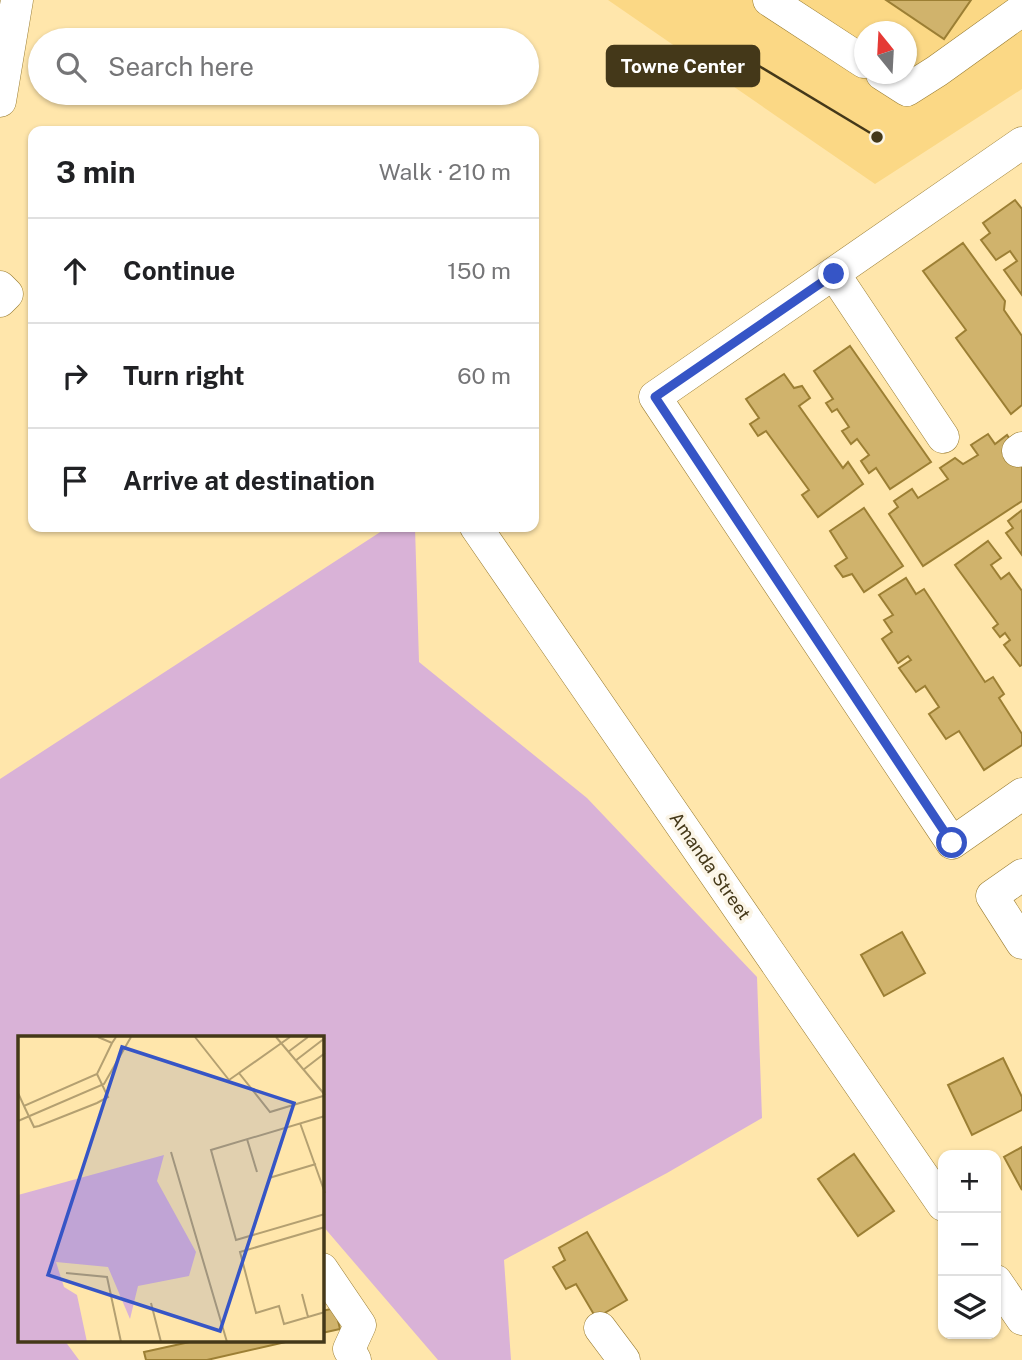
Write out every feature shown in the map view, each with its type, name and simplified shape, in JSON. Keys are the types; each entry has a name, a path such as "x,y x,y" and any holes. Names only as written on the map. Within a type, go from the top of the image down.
{"street":[{"path":"0,102 17,0"},
{"path":"769,0 854,55"},
{"path":"917,84 1022,10"},
{"path":"898,84 907,90 916,84"},
{"path":"1022,143 655,397 952,843 1022,794"},
{"path":"834,274 943,437"},
{"path":"0,287 6,294 0,301"},
{"name":"Amanda Street","path":"479,532 938,1198"},
{"path":"1022,876 992,896 1022,943"},
{"path":"324,1272 360,1325 349,1349 355,1360"},
{"path":"1001,1288 1022,1319"},
{"path":"600,1328 624,1360"}],"shaded area":[{"path":"608,0 1022,0 1022,89 875,184"},
{"path":"380,532 415,532 419,662 587,798 757,977 762,1118 667,1173 504,1260 511,1360 438,1360 324,1227 324,1036 18,1036 18,1342 66,1342 79,1360 0,1360 0,779"}],"building":[{"path":"886,0 971,0 944,39"},
{"path":"1015,200 1022,209 1022,295 1004,270 1017,261 1010,251 996,260 981,240 990,233 983,223"},
{"path":"963,243 1005,301 1004,310 1022,336 1022,405 1011,414 956,338 966,330 923,271"},
{"path":"850,346 931,462 890,489 876,468 869,473 861,461 869,455 857,439 851,444 842,431 849,427 837,409 832,412 826,403 833,399 814,371"},
{"path":"784,374 794,388 802,386 810,398 799,406 843,468 848,462 863,484 818,517 802,495 809,490 766,431 758,436 750,424 759,418 746,399"},
{"path":"988,434 995,444 1007,435 1022,457 1022,501 923,566 889,514 898,507 894,501 912,489 918,498 948,479 940,468 955,458 963,464 978,455 971,445"},
{"path":"864,508 903,566 864,592 852,574 843,577 835,566 847,558 830,531"},
{"path":"1022,510 1022,555 1006,533 1013,528 1008,521"},
{"path":"988,541 1001,558 991,565 1001,579 1009,573 1022,591 1020,666 1004,645 1010,640 1005,633 1000,637 993,628 998,624 955,565"},
{"path":"906,578 916,594 924,589 985,682 993,677 1004,694 999,698 1022,734 1022,745 984,770 959,731 946,739 929,714 939,707 925,686 916,692 899,668 911,660 908,656 898,663 882,639 892,632 884,620 893,615 879,595"},
{"path":"902,932 925,973 884,996 861,955"},
{"path":"1003,1058 1022,1097 1022,1110 972,1135 948,1085"},
{"path":"1022,1147 1022,1190 1004,1157"},
{"path":"854,1154 894,1211 858,1236 818,1179"},
{"path":"587,1232 627,1300 596,1318 576,1284 566,1289 553,1267 565,1260 559,1248"},
{"path":"335,1308 340,1329 324,1333 324,1311"},
{"path":"189,1342 286,1342 207,1360 146,1360 144,1352"}],"place":[{"name":"Towne Center","path":"877,137"}],"route":[{"path":"834,274 655,397 952,843"}]}
